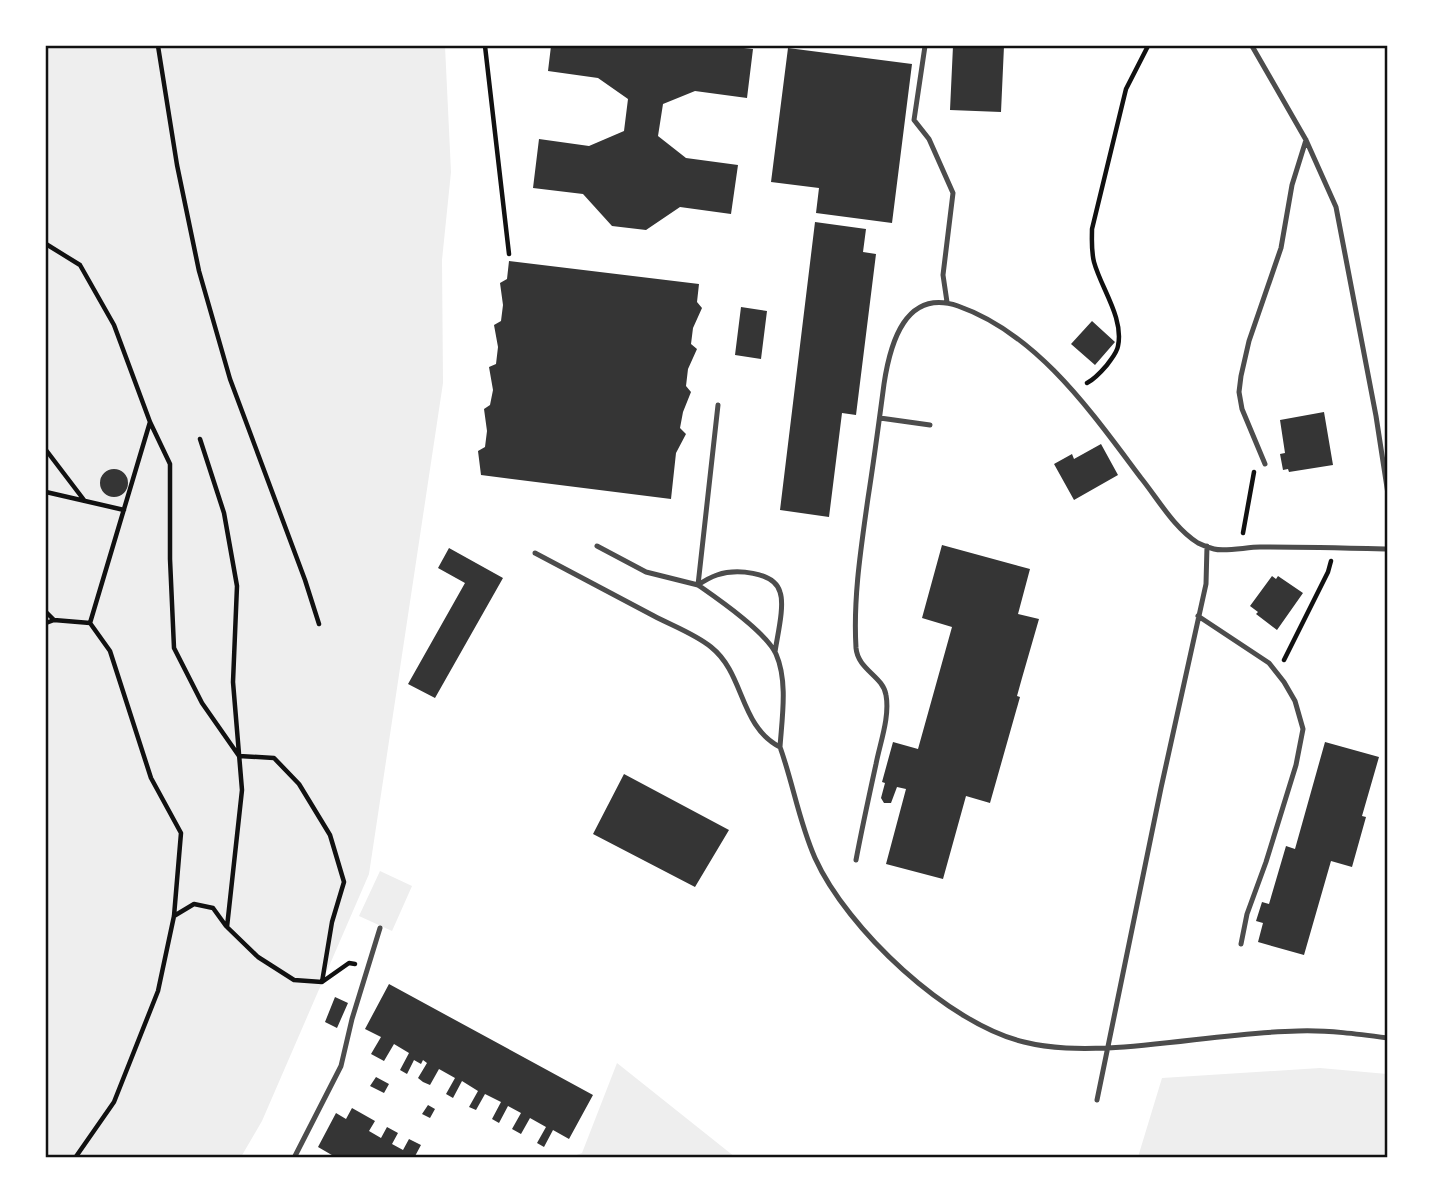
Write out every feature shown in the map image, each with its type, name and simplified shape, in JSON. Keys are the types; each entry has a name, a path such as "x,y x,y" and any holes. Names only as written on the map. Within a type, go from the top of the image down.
{"lane":[{"path":"925,46 914,120 929,139 953,193 943,275 947,302"},
{"path":"1252,46 1306,140 1336,207 1374,403 1388,494"},
{"path":"1265,464 1242,409 1239,392 1241,376 1249,341 1282,248 1292,185 1306,140"},
{"path":"856,860 887,699 886,690 862,666 856,652 858,567 887,369 899,327 911,314 928,303 947,302 970,310 1006,330 1034,351 1100,424 1181,529 1199,543 1216,550 1240,547 1388,549"},
{"path":"698,585 718,405"},
{"path":"880,418 930,425"},
{"path":"597,546 646,572 698,585 740,615 775,652"},
{"path":"1097,1100 1206,584 1207,546"},
{"path":"535,553 712,648 734,676 755,726 768,741 780,747"},
{"path":"698,585 719,574 736,573 760,575 774,581 781,594 775,652 781,675 780,747 815,856 829,885 872,941 898,966 958,1011 989,1029 1023,1042 1063,1049 1109,1048 1297,1031 1351,1033 1388,1038"},
{"path":"1198,616 1269,663 1295,701 1303,729 1296,765 1247,914 1241,944"},
{"path":"294,1157 341,1066 352,1019 380,928"}],"path":[{"path":"158,46 177,165 199,271 230,379 319,624"},
{"path":"485,46 509,254"},
{"path":"1070,391 1093,381 1118,349 1119,336 1114,314 1091,248 1093,229 1126,89 1148,46"},
{"path":"46,244 80,265 114,325 150,422 170,464 174,648 202,703 239,756"},
{"path":"90,623 150,422"},
{"path":"200,439 219,491 236,574 233,682 242,790 226,927"},
{"path":"46,450 84,501"},
{"path":"1240,547 1254,472"},
{"path":"46,492 124,510"},
{"path":"1282,664 1328,572 1334,548"},
{"path":"46,612 54,620"},
{"path":"46,623 54,620 90,623 110,651 151,778 181,833 174,916 158,992 114,1102 75,1157"},
{"path":"239,756 274,758 299,784 330,835 344,882 332,922 322,982"},
{"path":"174,916 194,904 213,908 226,927 258,957 294,980 322,982 349,963 369,965"}],"shaded area":[{"path":"46,46 445,46 451,172 442,260 443,383 369,874 262,1121 241,1157 46,1157"},
{"path":"380,871 412,886 392,931 359,916"},
{"path":"617,1063 735,1157 571,1157 582,1153"},
{"path":"1320,1068 1387,1074 1387,1157 1138,1157 1162,1078"}],"building":[{"path":"551,46 726,46 753,49 747,98 695,91 663,104 658,136 686,158 738,165 731,214 680,207 646,230 612,226 583,194 533,188 539,139 589,146 624,131 628,99 598,78 548,71"},
{"path":"953,46 1004,46 1001,112 950,110"},
{"path":"788,48 912,64 892,223 816,213 819,188 771,182"},
{"path":"815,222 866,229 863,252 876,254 856,415 842,413 829,517 780,510"},
{"path":"509,261 699,284 697,302 702,308 693,328 691,344 697,349 688,369 686,386 691,392 680,428 686,434 676,453 671,499 481,475 478,451 485,447 487,431 484,409 490,405 493,390 489,367 496,364 498,347 494,325 501,321 503,305 500,283 507,279"},
{"path":"741,307 767,311 761,359 735,355"},
{"path":"1092,321 1115,342 1095,365 1071,344"},
{"path":"1324,412 1333,465 1289,472 1288,469 1283,470 1280,454 1285,453 1280,420"},
{"path":"1101,444 1118,475 1074,500 1054,464 1072,454 1074,459"},
{"path":"114,469 124,473 128,483 124,493 114,497 104,493 100,483 104,473"},
{"path":"942,545 1030,569 1018,614 1039,619 990,803 966,796 943,879 886,864 906,789 897,787 891,803 884,803 881,798 885,783 882,782 893,742 918,749 952,627 922,618"},
{"path":"449,548 503,578 435,698 408,684 465,583 438,568"},
{"path":"1272,576 1276,579 1278,576 1303,593 1277,630 1250,606"},
{"path":"1325,742 1379,757 1362,816 1366,817 1352,867 1331,861 1304,955 1258,942 1263,923 1256,921 1262,902 1269,904 1286,846 1295,849"},
{"path":"624,774 729,830 695,887 593,834"},
{"path":"389,984 593,1095 569,1139 553,1130 544,1147 537,1143 546,1127 530,1118 521,1134 512,1129 521,1113 508,1106 499,1123 492,1119 501,1102 485,1094 476,1110 469,1107 478,1091 462,1081 453,1098 446,1094 455,1078 439,1069 430,1085 423,1082 418,1078 427,1063 423,1060 421,1064 414,1060 407,1074 400,1070 409,1053 394,1044 384,1061 371,1054 381,1037 365,1029"},
{"path":"335,997 348,1003 337,1028 325,1022"},
{"path":"376,1077 389,1084 384,1093 370,1086"},
{"path":"428,1105 435,1109 430,1118 422,1114"},
{"path":"352,1108 375,1121 369,1131 381,1138 387,1127 398,1133 392,1144 403,1150 409,1139 421,1145 414,1158 337,1158 318,1147 336,1113 346,1119"}]}
